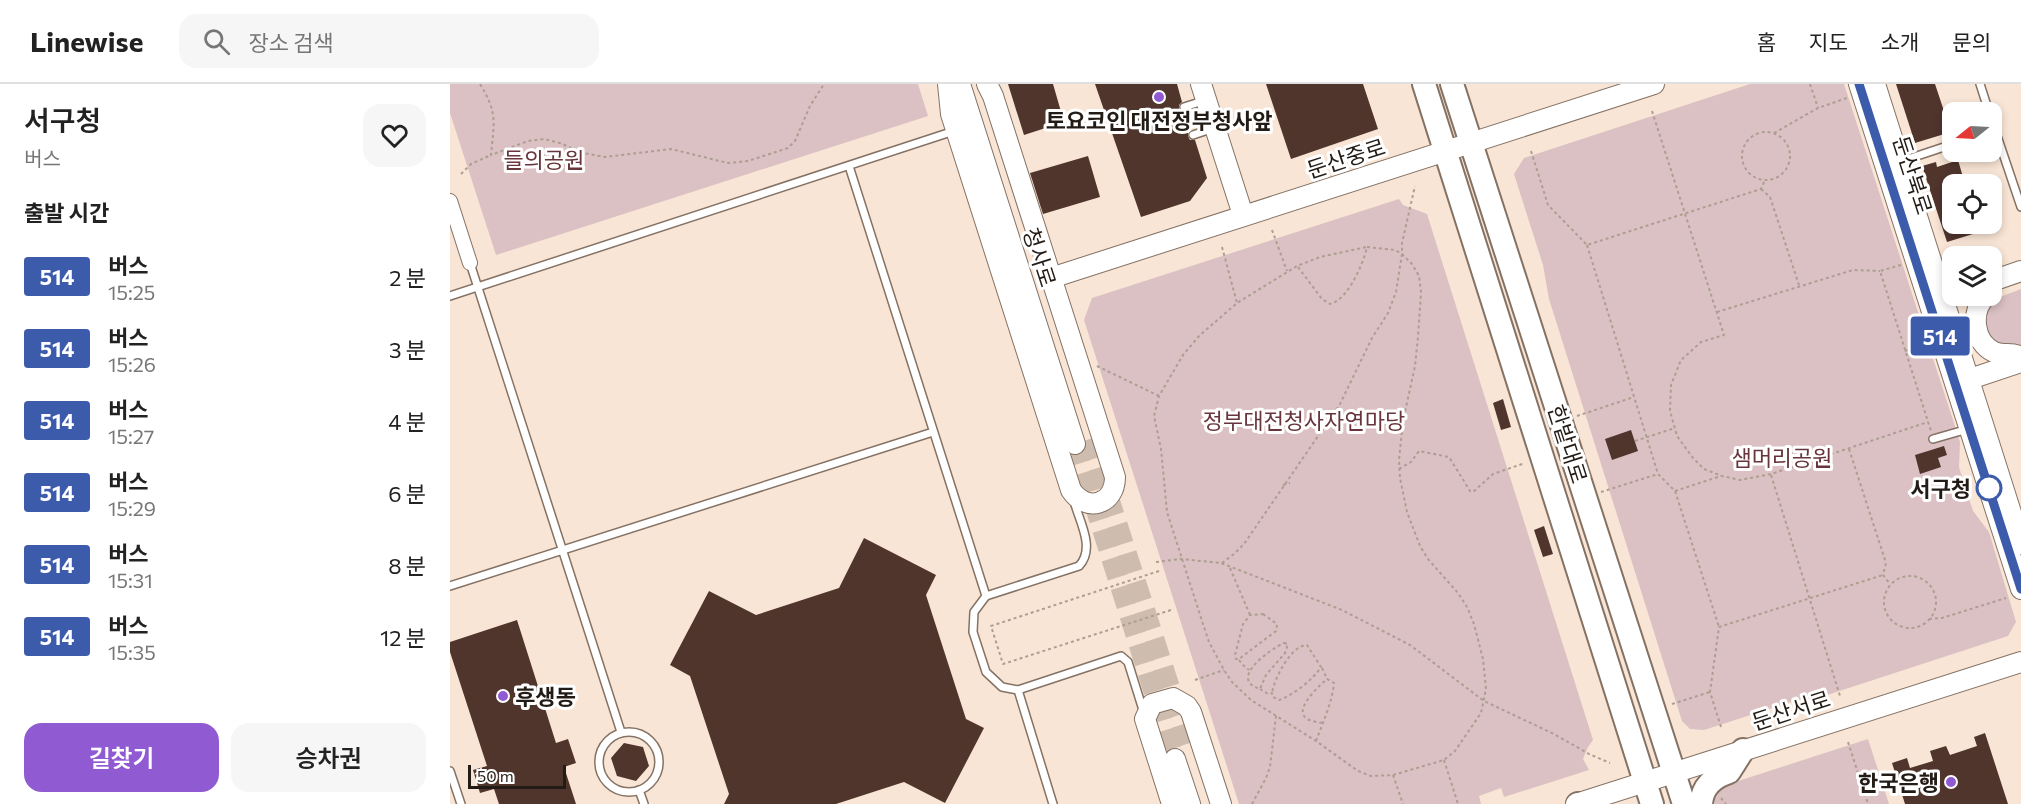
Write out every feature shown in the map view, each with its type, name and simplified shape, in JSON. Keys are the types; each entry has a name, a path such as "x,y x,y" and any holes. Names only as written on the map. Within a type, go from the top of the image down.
{"main road":[{"name":"한밭대로","path":"1424,84 1652,804"},
{"name":"한밭대로","path":"1452,84 1684,804"},
{"path":"1701,804 1705,788 1719,775 1729,772 1743,750"}],"street":[{"path":"948,84 951,114 1071,490 1081,501 1095,504 1113,491 1115,477 993,96 987,84"},
{"name":"청사로","path":"960,84 1083,441 977,84"},
{"name":"둔산중로","path":"1051,278 1654,84"},
{"name":"둔산북로","path":"1875,84 1892,164"},
{"name":"둔산북로","path":"1855,90 1892,164 1942,297"},
{"path":"1203,92 1243,215"},
{"path":"450,201 470,263"},
{"name":"둔산북로","path":"1944,306 1962,382 1969,428 2015,593"},
{"path":"1978,306 1975,318 1976,329 1983,344 2003,355 2015,353 2021,357"},
{"path":"1962,382 2021,362"},
{"name":"둔산북로","path":"1962,382 2021,544"},
{"name":"둔산서로","path":"1578,804 2021,662"},
{"path":"1172,804 1145,718 1152,704 1173,698 1187,706 1191,712 1221,804"},
{"path":"1190,804 1183,756 1208,804"}],"lane":[{"path":"1980,84 1986,102"},
{"path":"1184,107 1203,92"},
{"path":"1193,135 1215,128"},
{"path":"450,296 957,130"},
{"path":"1892,164 1942,148"},
{"path":"2002,153 2021,207"},
{"path":"849,166 986,596"},
{"path":"470,263 621,732"},
{"path":"1933,439 1969,428"},
{"path":"450,586 933,432"},
{"path":"1071,490 1087,546 1087,554 1083,562 1079,566 986,596 974,612 973,632 986,672 1002,687 1017,690 1121,656 1128,662 1142,702 1147,726"},
{"path":"1017,690 1053,804"},
{"path":"621,732 641,733 649,738 658,753 660,762 655,779 639,790 621,791 612,787 604,779 600,770 598,760 601,750 606,741 621,732"},
{"path":"450,771 461,804"},
{"path":"639,790 644,804"}],"path":[{"path":"480,84 492,105 494,124 491,155"},
{"path":"461,174 471,164 491,155 528,141 544,139 583,153 605,157 671,149 728,163 748,161 788,148 795,141 810,106 824,84"},
{"path":"1810,84 1818,108"},
{"path":"1774,133 1855,90"},
{"path":"1652,111 1724,335 1701,342 1681,360 1671,385 1670,411 1677,436 1693,458 1704,469 1740,480 1771,474 1928,422"},
{"path":"1766,132 1774,133 1786,142 1790,157 1779,176 1765,180 1750,174 1742,159 1745,144 1758,133 1766,132"},
{"path":"1531,151 1548,204 1587,245 1658,474 1675,491 1719,627 1710,692 1721,728"},
{"path":"1587,245 1761,189 1765,180"},
{"path":"1221,563 1244,543 1340,404 1372,338 1388,314 1396,292 1402,243 1414,186"},
{"path":"1761,189 1770,197 1800,286"},
{"path":"1272,230 1287,271"},
{"path":"1222,247 1237,303"},
{"path":"1297,266 1322,299 1330,304 1336,303 1343,297 1353,280 1367,247"},
{"path":"1367,247 1395,250 1402,254 1419,276 1421,292 1415,366 1403,421 1399,469 1407,512 1420,546 1428,559 1447,579 1467,607 1483,659 1486,689 1484,701 1473,725 1455,751 1444,760 1380,777 1359,771 1251,700 1232,682 1224,670 1209,642 1167,512 1161,448 1154,416 1159,396 1183,355 1198,336 1237,303 1287,271 1320,257 1367,247"},
{"path":"1717,312 1853,270 1880,271 1905,263"},
{"path":"1880,271 1933,439"},
{"path":"1905,351 1931,343"},
{"path":"1093,364 1159,396"},
{"path":"1574,417 1634,398"},
{"path":"1635,441 1675,428"},
{"path":"1849,449 1886,563 1884,575 1890,585"},
{"path":"1399,469 1411,462 1419,451 1449,457 1470,491 1473,492 1493,474 1526,463"},
{"path":"1599,493 1658,474"},
{"path":"1771,474 1840,696"},
{"path":"1675,491 1722,476"},
{"path":"1283,484 1290,483"},
{"path":"1156,562 1181,559 1221,563 1351,612 1410,645 1484,701 1610,763"},
{"path":"1229,567 1250,615"},
{"path":"1159,571 990,626 1003,664 1171,610"},
{"path":"1719,627 1884,575"},
{"path":"1929,619 1936,604 1932,588 1927,582 1912,576 1897,579 1890,585 1884,600 1885,608 1894,622 1910,627 2015,593"},
{"path":"1239,659 1278,627 1273,619 1263,614 1250,615 1243,624 1235,655 1236,659 1239,659 1242,665 1249,670"},
{"path":"1260,689 1266,675 1285,653 1288,644 1278,645 1249,670 1249,680 1256,688 1264,693 1272,693"},
{"path":"1316,741 1334,683 1327,679 1321,667 1307,645 1300,646 1289,658 1275,680 1272,693 1276,699 1284,698 1321,667"},
{"path":"1195,680 1224,670"},
{"path":"1323,723 1306,719 1303,711 1314,691 1327,679"},
{"path":"1672,704 1710,692"},
{"path":"1252,804 1270,767 1276,716"},
{"path":"1848,742 1868,804"},
{"path":"1444,760 1458,804"},
{"path":"1393,775 1403,804"}],"green space":[{"name":"들의공원","path":"450,84 918,84 928,116 496,255 450,113"},
{"name":"샘머리공원","path":"1750,84 1844,84 1960,442 1959,467 1973,511 1989,532 2016,622 2008,636 1815,699 1797,700 1704,730 1690,729 1682,721 1549,299 1543,265 1514,174 1524,158"},
{"name":"정부대전청사자연마당","path":"1399,199 1403,205 1427,214 1593,740 1583,759 1589,770 1504,797 1501,788 1479,796 1481,804 1239,804 1084,320 1092,298"},
{"path":"2021,289 2021,347 1994,345 1981,321 1987,306 2002,306 2002,296"},
{"path":"1868,739 1889,804 1715,804 1714,801 1723,786"}],"building":[{"path":"1008,84 1053,84 1064,122 1024,135"},
{"path":"1095,84 1177,84 1182,102 1179,109 1186,112 1192,129 1188,132 1188,136 1190,140 1195,140 1207,178 1190,201 1141,217"},
{"path":"1266,84 1363,84 1378,129 1291,159"},
{"path":"1896,84 1935,84 1942,105 1942,135 1915,143"},
{"path":"1088,156 1100,197 1043,214 1030,173"},
{"path":"1936,162 1937,167 1959,162 1962,174 1942,174 1942,227 1922,166"},
{"path":"1944,234 1973,234 1947,242"},
{"path":"1503,399 1511,427 1501,430 1493,403"},
{"path":"1631,430 1638,451 1612,460 1605,439"},
{"path":"1944,446 1947,455 1938,458 1941,467 1920,474 1915,455"},
{"path":"1544,526 1553,554 1543,557 1534,530"},
{"path":"864,538 936,575 926,595 966,719 984,728 945,803 904,782 836,804 724,804 729,794 690,676 670,665 709,591 756,615 839,588"},
{"name":"후생동","path":"517,620 556,743 568,739 576,763 564,767 576,804 499,804 494,789 480,793 473,770 487,766 450,652 450,642"},
{"path":"1985,733 2008,804 1905,804 1892,763 1907,758 1910,768 1933,761 1930,751 1946,746 1950,755 1977,746 1974,737"},
{"path":"624,743 643,747 649,766 636,781 617,776 611,758"}],"tunnel":[{"path":"1090,439 1191,753"},
{"path":"1075,444 1175,759"}],"bus line":[{"name":"514","path":"1859,84 2021,589"}],"place":[{"name":"토요코인 대전정부청사앞","path":"1159,97"},
{"name":"서구청","path":"1989,488"},
{"name":"후생동","path":"503,696"},
{"name":"한국은행","path":"1951,782"}]}
